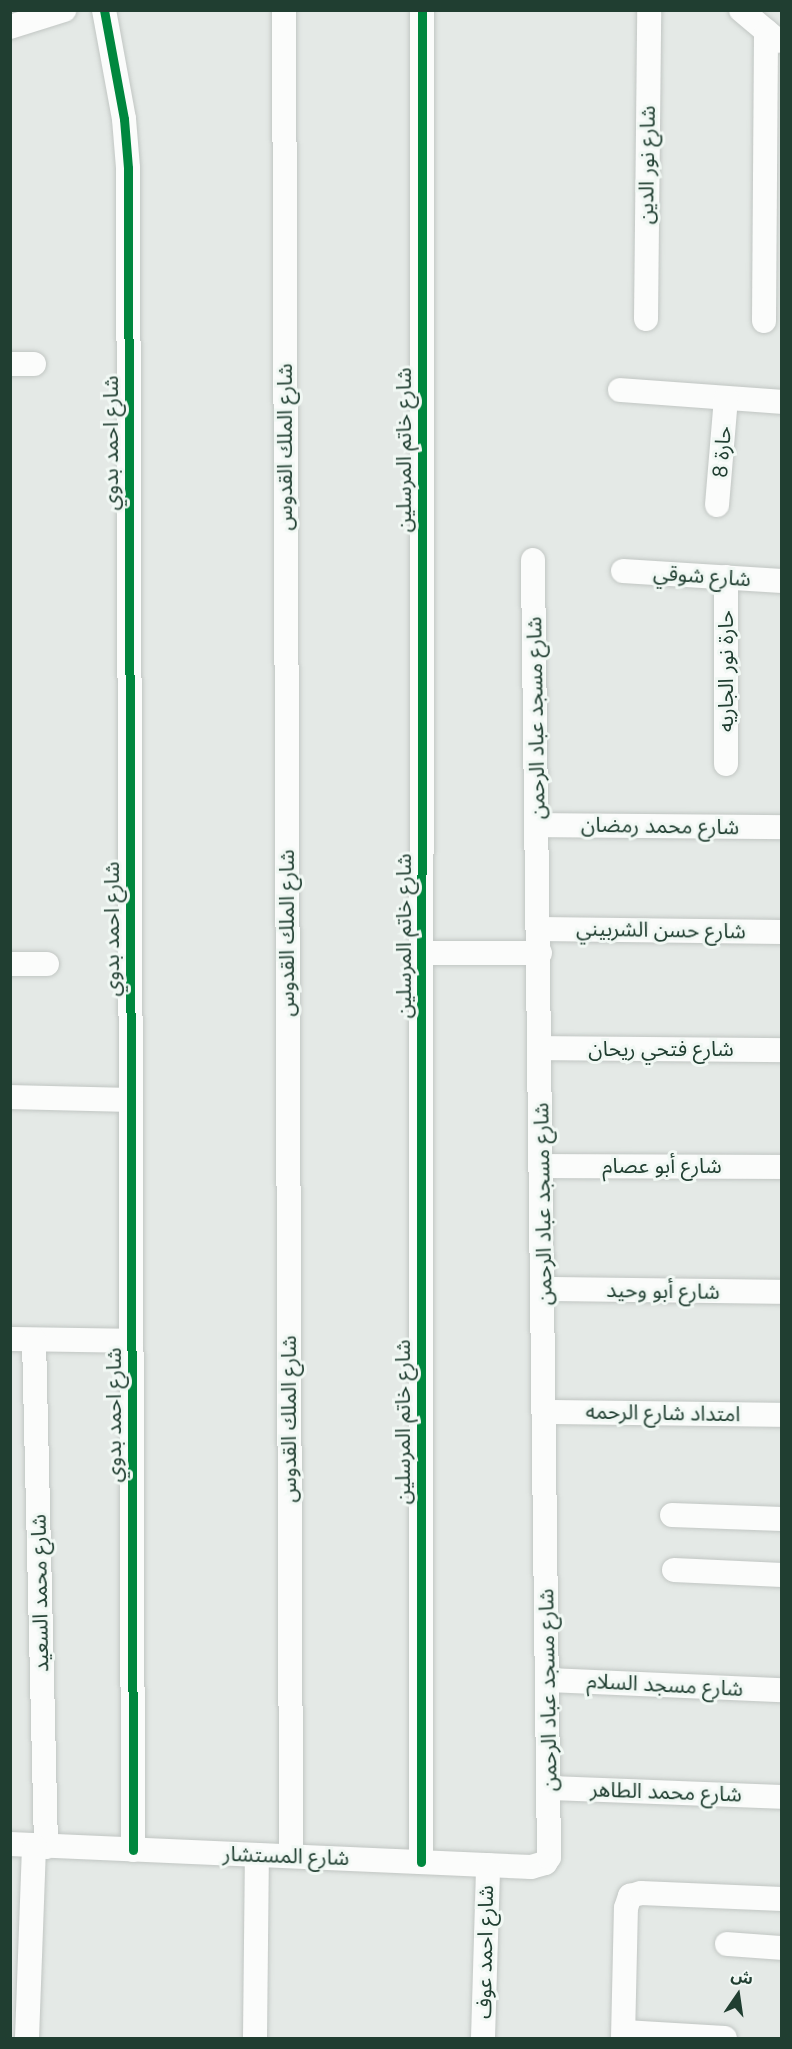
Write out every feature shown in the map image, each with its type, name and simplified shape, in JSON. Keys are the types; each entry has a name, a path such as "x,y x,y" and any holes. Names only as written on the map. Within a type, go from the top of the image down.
{"street":[{"path":"10,27 64,10"},
{"name":"شارع احمد بدوي","path":"104,10 124,119 128,168 133,1850"},
{"name":"شارع الملك القدوس","path":"284,10 291,1856"},
{"name":"شارع خاتم المرسلين","path":"421,1862 422,10"},
{"name":"شارع نور الدين","path":"646,319 649,10"},
{"path":"741,10 774,37 764,321"},
{"path":"10,363 34,364"},
{"path":"620,390 782,402"},
{"name":"حارة 8","path":"717,505 726,398"},
{"name":"شارع مسجد عباد الرحمن","path":"533,560 542,1048 550,1849"},
{"name":"شارع شوقي","path":"623,571 782,581"},
{"name":"حارة نور الجاريه","path":"726,577 726,764"},
{"name":"شارع محمد رمضان","path":"538,825 782,828"},
{"name":"شارع حسن الشربيني","path":"540,929 782,932"},
{"path":"422,953 540,953"},
{"path":"10,964 47,964"},
{"name":"شارع فتحي ريحان","path":"542,1048 782,1050"},
{"path":"10,1097 130,1100"},
{"name":"شارع أبو عصام","path":"543,1166 782,1167"},
{"name":"شارع أبو وحيد","path":"545,1289 782,1292"},
{"path":"10,1339 131,1341"},
{"name":"شارع محمد السعيد","path":"27,2038 40,1846 34,1340"},
{"name":"امتداد شارع الرحمه","path":"544,1412 782,1415"},
{"path":"672,1515 782,1519"},
{"path":"674,1570 782,1575"},
{"name":"شارع مسجد السلام","path":"549,1680 782,1690"},
{"name":"شارع محمد الطاهر","path":"550,1788 782,1797"},
{"name":"شارع المستشار","path":"10,1844 538,1867 545,1863 550,1849"},
{"path":"255,2038 257,1855"},
{"name":"شارع احمد عوف","path":"483,2038 488,1865"},
{"path":"725,2038 623,2035 627,1902 641,1893 782,1899"},
{"path":"727,1944 782,1948"}],"cycle path":[{"path":"104,10 124,119 128,168 133,1850"},
{"path":"421,1862 422,10"}]}
